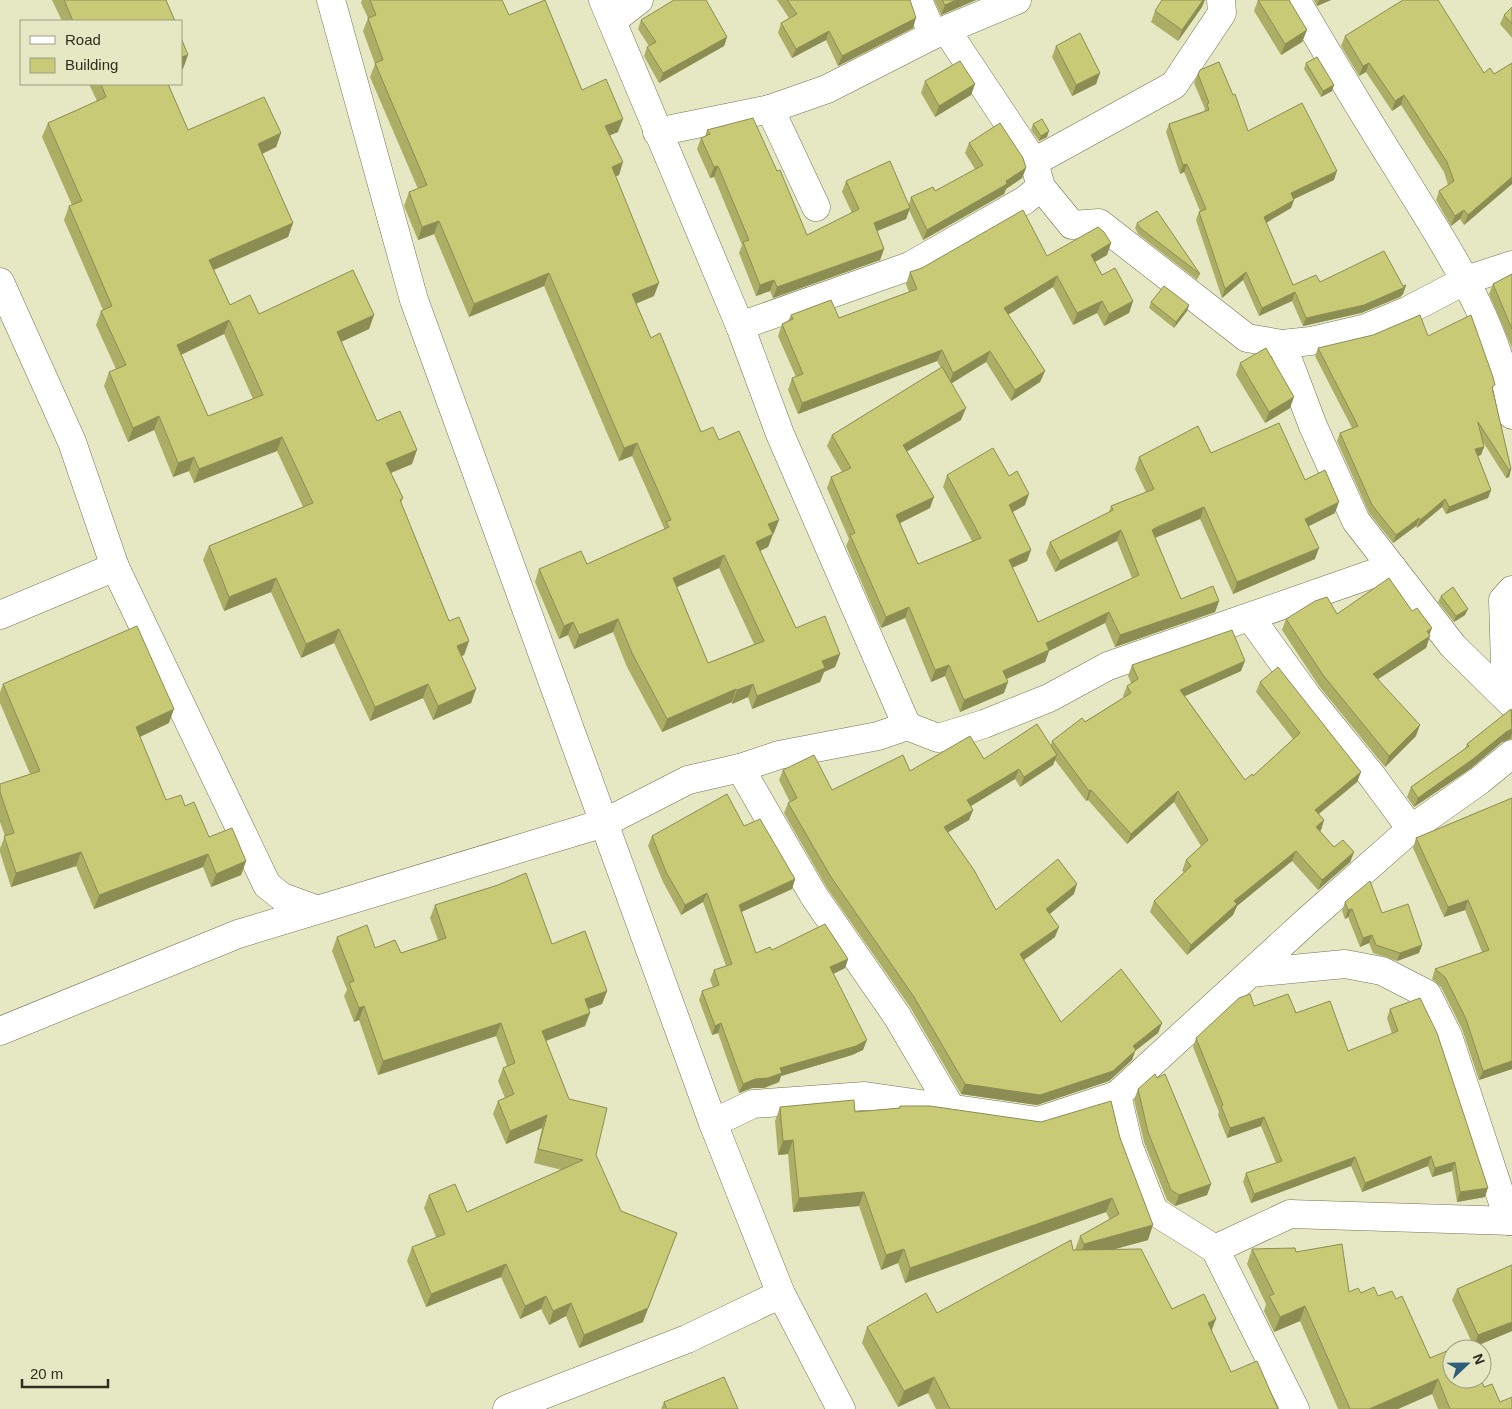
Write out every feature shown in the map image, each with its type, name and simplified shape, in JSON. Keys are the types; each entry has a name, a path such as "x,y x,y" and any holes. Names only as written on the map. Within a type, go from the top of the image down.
{"street":[{"path":"331,0 414,300 713,1123 781,1294 841,1409"},
{"path":"639,0 608,11 657,132 740,326 780,434 907,726"},
{"path":"918,0 1072,225 1099,224 1247,338 1282,344 1311,342 1366,328 1408,311 1466,280 1512,265"},
{"path":"657,132 770,109 827,89 940,33 1017,0"},
{"path":"740,326 910,266 1025,200 1037,175 1174,85 1222,13 1221,0"},
{"path":"1296,0 1466,280 1494,340 1506,378 1512,415"},
{"path":"770,109 816,207"},
{"path":"0,282 72,442 115,567 267,884 282,897 316,909"},
{"path":"1282,344 1313,426 1356,521 1453,646 1509,701"},
{"path":"0,615 115,567"},
{"path":"0,1031 238,934 604,822 688,780 740,768 778,756 878,736 907,726 938,738 984,724 1049,698 1108,666 1392,567"},
{"path":"1509,701 1503,600 1512,590"},
{"path":"1250,617 1307,696 1372,776 1411,829"},
{"path":"713,1123 753,1104 865,1096 1038,1121 1117,1095 1411,829 1479,781 1512,754"},
{"path":"740,768 814,896 897,1016 952,1108"},
{"path":"1215,1249 1290,1214 1511,1221 1448,1036 1427,994 1382,971 1345,964 1250,973"},
{"path":"1117,1095 1129,1148 1154,1211 1215,1249 1295,1409"},
{"path":"507,1409 687,1339 781,1294"}],"building":[{"path":"64,0 166,0 175,20 73,20"},
{"path":"370,0 502,0 509,15 545,0 582,90 606,79 623,119 605,126 623,162 612,167 659,283 632,294 651,338 660,333 701,432 713,427 719,440 739,431 779,520 768,524 773,534 756,542 796,628 825,616 840,654 822,661 825,668 757,696 753,684 736,689 667,719 632,653 618,619 579,635 573,622 564,626 539,569 581,551 587,564 669,527 666,522 671,520 637,443 624,448 549,273 474,304 439,221 422,227 409,192 427,185 375,63 383,60 368,18 376,15","holes":["724,555 764,641 708,663 673,578"]},
{"path":"674,0 706,0 727,37 663,73 647,47 656,42 641,20"},
{"path":"787,0 910,0 916,18 842,56 829,31 796,49 781,23 797,14"},
{"path":"942,0 956,0 945,5"},
{"path":"1162,0 1203,0 1182,30 1155,11"},
{"path":"1258,0 1289,0 1307,30 1285,44"},
{"path":"1403,0 1438,0 1484,73 1490,68 1494,74 1512,63 1512,177 1468,215 1464,210 1455,216 1439,191 1454,181 1447,162 1404,95 1395,101 1369,63 1363,66 1345,36"},
{"path":"1512,7 1512,24 1504,15"},
{"path":"1080,33 1100,73 1076,85 1056,46"},
{"path":"182,40 188,55 182,57"},
{"path":"1317,57 1334,85 1323,91 1306,63"},
{"path":"960,61 975,84 939,106 925,81"},
{"path":"1219,62 1233,95 1235,94 1248,131 1302,103 1337,171 1291,193 1294,200 1264,217 1293,285 1316,275 1320,282 1384,251 1403,286 1406,285 1403,288 1364,305 1306,318 1295,292 1262,308 1246,272 1225,289 1199,212 1206,209 1187,164 1183,165 1169,124 1209,110 1207,104 1209,103 1198,74 1200,70"},
{"path":"101,85 168,85 188,130 264,97 281,133 258,144 293,223 209,260 230,305 250,295 259,314 353,270 374,315 337,332 377,421 400,411 417,450 386,463 403,498 400,500 449,621 459,617 469,641 457,646 476,689 438,706 428,684 375,707 339,629 306,644 276,578 229,597 209,546 313,503 282,437 199,469 194,457 178,463 159,416 133,428 109,372 126,365 101,311 112,306 69,206 82,201 48,123 106,97","holes":["229,320 263,395 208,416 177,345"]},
{"path":"753,118 777,171 780,170 807,235 859,209 846,181 890,161 910,208 874,223 884,249 777,287 774,280 760,285 743,242 749,240 718,166 714,167 701,138 710,134 707,130"},
{"path":"1042,119 1049,131 1041,136 1033,124"},
{"path":"1000,123 1023,158 1026,168 1006,181 1007,184 927,230 911,197 933,187 935,191 983,165 969,143"},
{"path":"1023,210 1047,256 1098,227 1104,232 1111,243 1091,255 1102,275 1115,268 1133,301 1109,314 1102,301 1077,313 1057,276 1004,308 1045,371 1015,390 990,351 953,373 942,350 802,403 792,378 803,374 782,324 793,319 791,315 831,300 839,318 917,289 910,272 922,268"},
{"path":"1157,211 1200,274 1140,228 1137,223"},
{"path":"1512,274 1512,329 1493,284"},
{"path":"1164,286 1189,305 1176,322 1151,302"},
{"path":"1420,315 1428,336 1471,315 1493,377 1495,385 1492,387 1511,469 1509,470 1478,422 1484,447 1475,449 1491,490 1449,507 1445,499 1420,520 1419,518 1396,535 1372,505 1340,433 1358,426 1318,348 1373,335"},
{"path":"1266,348 1294,397 1269,412 1240,363"},
{"path":"942,367 966,408 903,445 934,497 896,515 918,564 981,538 947,475 993,448 1009,476 1017,471 1029,494 1009,505 1031,550 1009,560 1038,622 1139,575 1121,530 1060,561 1050,542 1113,510 1111,506 1154,489 1139,457 1198,426 1211,453 1279,423 1305,480 1325,470 1339,502 1305,519 1319,548 1237,582 1204,507 1157,527 1152,530 1181,599 1213,586 1219,601 1120,635 1109,612 1046,643 1049,650 1003,671 1008,682 964,700 949,665 935,670 909,607 886,617 850,535 855,533 831,477 851,468 832,435"},
{"path":"1389,578 1412,611 1417,608 1432,628 1427,631 1430,636 1373,674 1420,725 1389,756 1323,675 1286,619 1315,601 1327,597 1337,614"},
{"path":"1453,587 1468,609 1456,616 1441,596"},
{"path":"137,626 174,709 136,727 166,800 181,795 185,806 194,802 209,837 232,828 246,861 216,874 208,854 99,895 81,852 16,873 4,836 14,833 0,792 0,784 40,771 3,684"},
{"path":"1232,630 1245,661 1180,690 1245,780 1252,774 1253,776 1300,733 1260,682 1278,667 1361,772 1315,810 1324,820 1316,827 1334,847 1343,840 1354,852 1322,880 1296,851 1234,901 1237,904 1191,945 1154,901 1191,866 1186,860 1208,840 1178,791 1131,834 1091,790 1089,791 1052,741 1082,718 1085,722 1131,693 1127,686 1138,679 1132,665"},
{"path":"1511,709 1512,729 1418,798 1411,787 1469,746 1467,744"},
{"path":"1037,724 1057,755 1024,777 1019,769 967,800 973,810 944,827 974,870 996,910 1058,859 1077,884 1046,909 1059,927 1020,954 1061,1022 1121,969 1162,1023 1133,1046 1136,1050 1113,1071 1040,1095 965,1084 914,997 831,877 788,803 797,798 783,770 814,755 832,790 903,755 910,771 970,736 984,759"},
{"path":"727,794 744,826 760,819 795,879 739,905 756,953 770,947 772,950 825,924 848,959 830,967 867,1040 856,1046 780,1068 782,1073 768,1078 755,1079 743,1084 721,1023 715,1026 702,991 719,985 714,970 732,964 707,893 685,905 666,872 652,836"},
{"path":"1512,798 1512,1061 1483,1071 1466,1019 1445,977 1435,969 1489,950 1468,900 1448,907 1416,838"},
{"path":"526,873 552,944 585,931 607,991 585,999 590,1013 542,1031 569,1099 607,1108 596,1155 621,1211 677,1233 648,1308 584,1335 571,1303 553,1311 546,1296 525,1306 506,1264 431,1294 412,1247 445,1234 429,1195 455,1184 467,1212 583,1160 538,1149 547,1115 510,1131 498,1101 514,1094 503,1068 515,1063 501,1023 383,1061 364,1006 359,1008 349,983 354,981 337,937 367,925 375,948 395,940 401,953 446,938 435,905 498,885"},
{"path":"1370,881 1382,913 1408,904 1422,945 1400,953 1376,945 1372,935 1363,938 1352,909 1348,910 1345,902"},
{"path":"1250,994 1254,1006 1288,994 1296,1013 1330,1001 1348,1051 1398,1031 1390,1009 1420,998 1437,1033 1488,1188 1460,1192 1455,1162 1435,1168 1431,1156 1365,1183 1355,1157 1254,1194 1246,1173 1282,1161 1264,1117 1230,1128 1221,1106 1223,1105 1196,1038 1239,998"},
{"path":"1155,1074 1157,1078 1165,1074 1211,1184 1179,1195 1171,1190 1148,1132 1138,1089"},
{"path":"854,1100 855,1112 900,1108 900,1106 930,1106 1041,1122 1111,1101 1120,1138 1153,1225 1084,1244 1080,1236 1119,1214 1112,1198 910,1268 904,1249 886,1255 864,1192 799,1198 793,1140 783,1141 780,1107"},
{"path":"1071,1240 1073,1250 1141,1249 1172,1309 1204,1294 1216,1319 1208,1323 1231,1372 1257,1361 1278,1409 950,1409 934,1377 904,1391 867,1327 926,1293 937,1313"},
{"path":"1342,1244 1349,1292 1358,1288 1361,1293 1374,1287 1378,1296 1392,1291 1396,1299 1402,1296 1430,1358 1442,1353 1442,1389 1438,1379 1369,1409 1350,1409 1305,1306 1280,1317 1269,1296 1274,1294 1252,1249 1295,1248 1296,1252"},
{"path":"1512,1265 1512,1322 1478,1335 1457,1289"},
{"path":"724,1377 738,1409 667,1409 664,1402"},
{"path":"1492,1384 1500,1402 1512,1397 1512,1409 1450,1409 1442,1389 1492,1389"}]}
